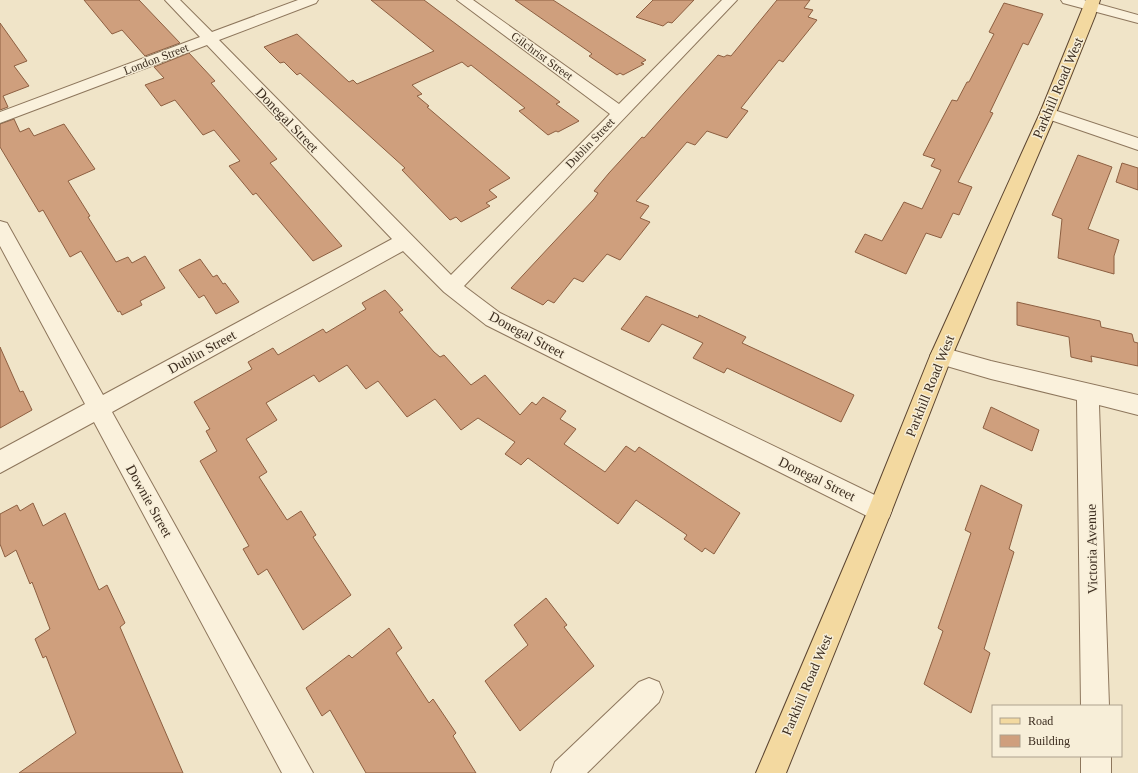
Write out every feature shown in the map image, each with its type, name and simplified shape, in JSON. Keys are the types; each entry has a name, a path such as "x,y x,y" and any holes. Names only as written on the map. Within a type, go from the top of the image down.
{"main road":[{"name":"Parkhill Road West","path":"771,773 880,510 941,356 1048,113 1092,3"}],"street":[{"name":"Donegal Street","path":"172,0 452,288 492,319 880,510"},
{"name":"London Street","path":"0,118 311,0"},
{"name":"Gilchrist Street","path":"464,0 620,113"},
{"name":"Dublin Street","path":"452,288 730,0"},
{"path":"1068,0 1092,3 1138,20"},
{"path":"1048,113 1138,144"},
{"name":"Downie Street","path":"0,228 298,773"},
{"name":"Dublin Street","path":"0,462 405,241"},
{"path":"941,356 991,370 1138,405"},
{"name":"Victoria Avenue","path":"1088,393 1095,705"},
{"path":"566,773 649,692"},
{"path":"1096,757 1096,773"}],"building":[{"path":"84,0 139,0 180,43 145,56 122,30 112,34"},
{"path":"371,0 424,0 560,102 556,104 579,121 558,132 556,131 548,135 519,111 525,108 471,65 468,67 462,62 412,85 422,94 417,96 429,106 427,107 510,178 489,190 497,197 486,203 490,206 461,222 456,217 450,220 402,170 405,168 300,73 297,75 284,62 280,63 264,47 297,34 349,82 353,80 357,84 434,51"},
{"path":"515,0 553,0 646,60 641,63 644,64 623,75 620,73 617,75 589,56 592,54 591,53"},
{"path":"653,0 694,0 672,23 668,22 663,26 636,17"},
{"path":"777,0 810,0 804,8 813,10 808,17 817,20 783,62 779,60 741,108 748,111 727,138 707,131 695,145 687,142 636,201 649,206 640,218 650,222 620,260 607,254 583,282 574,278 554,303 548,300 543,305 511,288 594,199 598,193 594,191 642,137 644,138 718,55 724,57 727,55 731,56"},
{"path":"1004,3 1043,14 1028,45 1023,43 990,112 993,113 958,182 972,187 959,215 953,213 941,238 926,233 906,274 855,252 865,234 882,241 904,202 922,209 941,170 931,166 935,159 923,155 952,100 957,101 967,82 969,82 994,34 989,32"},
{"path":"0,23 27,61 14,66 29,86 3,96 8,107 0,110"},
{"path":"189,53 215,81 211,83 277,159 270,163 342,246 313,261 256,193 253,195 229,166 240,161 214,130 203,135 175,100 161,106 145,85 164,78 154,67"},
{"path":"14,119 20,132 29,128 34,136 64,124 95,169 68,181 90,216 88,217 116,262 128,257 132,263 145,256 165,288 140,301 142,305 122,315 120,311 118,312 81,251 70,257 43,210 39,212 0,147 0,124"},
{"path":"1078,155 1112,167 1088,229 1119,240 1114,256 1114,274 1058,258 1062,219 1052,215"},
{"path":"1122,163 1138,168 1138,190 1116,182"},
{"path":"200,259 213,277 217,275 239,302 216,314 204,295 199,298 179,270"},
{"path":"385,290 403,310 399,312 434,352 440,357 444,355 471,385 485,375 520,415 532,402 536,405 543,397 566,411 560,419 576,429 564,444 605,472 626,446 635,452 639,447 740,513 714,554 705,548 702,552 684,539 687,535 636,500 618,524 528,458 521,465 505,454 515,442 478,418 461,430 435,399 407,417 378,381 366,389 347,365 319,382 314,375 266,403 277,420 246,439 267,472 259,477 287,520 301,511 316,535 313,537 351,595 303,630 267,569 258,575 243,549 249,546 200,461 217,451 206,431 210,429 194,402 252,369 248,362 273,348 278,355 323,329 326,333 366,309 362,303"},
{"path":"646,296 698,318 699,315 746,337 742,343 854,395 841,422 727,368 724,373 693,358 703,343 662,324 649,342 621,329"},
{"path":"1017,302 1100,321 1101,327 1132,334 1134,342 1138,343 1138,366 1091,356 1092,362 1071,357 1069,337 1017,325"},
{"path":"0,347 20,392 23,391 32,410 0,428"},
{"path":"991,407 1039,430 1032,451 983,428"},
{"path":"981,485 1022,505 1009,549 1014,552 984,649 990,653 971,713 924,684 943,631 938,628 971,533 965,530"},
{"path":"33,503 43,526 65,513 99,590 107,585 125,623 120,627 183,773 19,773 76,733 46,656 43,658 35,639 50,629 32,582 30,584 16,550 5,557 0,544 0,514 17,505 20,511"},
{"path":"546,598 567,625 564,627 594,666 520,731 485,681 528,645 514,625"},
{"path":"389,628 402,648 396,653 429,703 433,699 456,733 453,736 476,773 366,773 330,710 322,716 306,688 349,655 352,658"}]}
